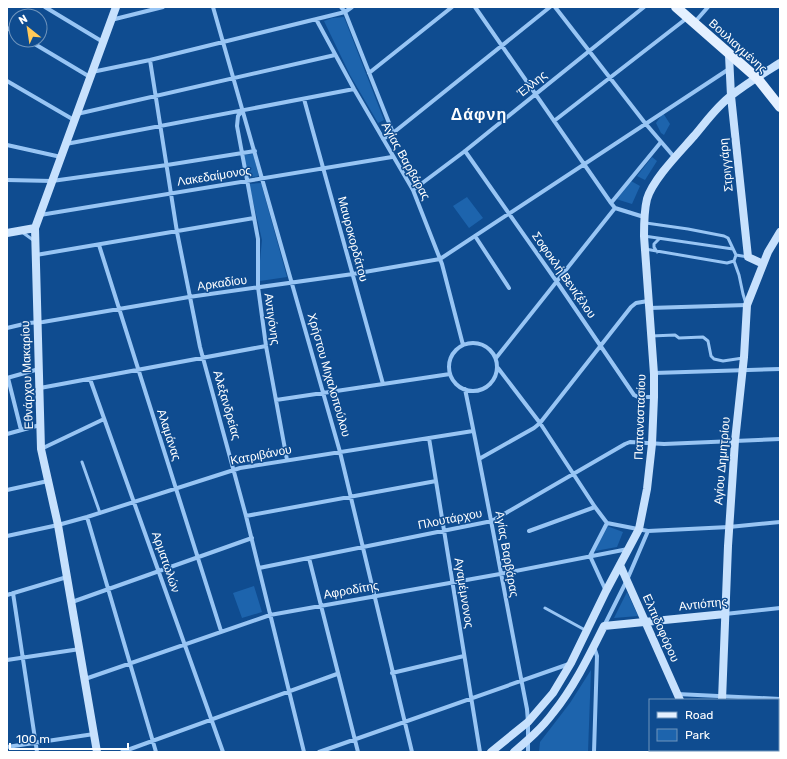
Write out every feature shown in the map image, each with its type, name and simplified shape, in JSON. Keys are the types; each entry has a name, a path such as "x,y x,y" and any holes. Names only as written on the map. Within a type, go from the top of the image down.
{"main road":[{"name":"Βουλιαγμένης","path":"676,7 757,78 780,107"}],"street":[{"path":"45,7 103,42"},
{"name":"Εθνάρχου Μακαρίου","path":"97,752 68,577 41,449 35,228 116,7"},
{"path":"111,20 163,7"},
{"name":"Χρήστου Μιχαλοπούλου","path":"213,7 340,452 412,752"},
{"name":"Αγίας Βαρβάρας","path":"341,7 345,12 393,133"},
{"path":"42,48 91,75 345,12 352,7"},
{"path":"369,72 452,7"},
{"path":"475,7 610,203 615,208 644,220"},
{"path":"383,139 393,133 550,7"},
{"path":"555,7 645,123 675,158"},
{"name":"Έλλης","path":"413,190 536,95 644,7"},
{"path":"554,121 610,78 691,21 708,7"},
{"name":"Αγίας Βαρβάρας","path":"316,19 392,157 413,190 440,259 463,345"},
{"path":"7,82 75,117 156,96 335,55"},
{"name":"Στριγγάρη","path":"729,55 731,96 748,257"},
{"name":"Αλεξανδρείας","path":"150,60 177,232 189,297 203,358 252,538 304,752"},
{"name":"Παπαναστασίου","path":"492,752 528,722 553,693 571,663 606,591 639,529 647,489 652,444 654,397 652,336 644,236 644,220 647,200 650,192 657,180 716,110 731,96 780,63"},
{"path":"440,259 645,123 730,69"},
{"path":"66,144 354,89"},
{"name":"Μαυροκορδάτου","path":"304,99 383,384"},
{"name":"Αντιγόνης","path":"242,111 238,116 237,126 258,239 258,287 266,346 287,460"},
{"path":"610,203 661,142"},
{"path":"7,145 61,157"},
{"path":"7,180 52,181 255,151"},
{"name":"Σοφοκλή Βενιζέλου","path":"464,151 601,345 634,395 638,397 654,397"},
{"name":"Λακεδαίμονος","path":"40,215 392,157"},
{"path":"496,358 615,208"},
{"path":"36,256 254,218"},
{"path":"7,233 35,228"},
{"name":"Αγίου Δημητρίου","path":"722,698 729,527 735,442 743,371 747,305 762,264 780,233"},
{"path":"475,236 509,288"},
{"name":"Αλαμάνας","path":"99,245 221,631"},
{"path":"748,257 762,264"},
{"name":"Αρκαδίου","path":"7,328 28,323 189,297 353,274 440,259"},
{"path":"479,459 534,428 540,423 631,307 636,303 649,305 747,305"},
{"path":"498,368 492,382 487,387 472,391 464,389 454,381 450,374 449,368 453,354 463,345 479,343 492,351 496,358 498,368 540,423 607,523 648,531 729,527 780,522"},
{"path":"40,388 266,346"},
{"path":"21,430 7,378 39,369"},
{"path":"654,374 780,369"},
{"path":"276,400 450,374"},
{"name":"Αρματωλών","path":"90,379 223,752"},
{"name":"Αγίας Βαρβάρας","path":"464,389 492,521 500,574 521,681 528,722 528,752"},
{"path":"41,449 104,419"},
{"path":"7,434 40,425"},
{"name":"Κατριβάνου","path":"7,536 87,517 234,469 473,431"},
{"name":"Αγαμέμνονος","path":"429,438 480,752"},
{"name":"Πλουτάρχου","path":"259,568 492,521 624,444 630,442 652,444 735,442 780,439"},
{"path":"7,490 48,481"},
{"path":"246,516 436,481"},
{"path":"529,531 595,507"},
{"path":"87,517 156,752"},
{"path":"606,591 590,556 607,523"},
{"path":"514,752 552,715 566,697 594,646 627,580 648,531"},
{"path":"72,602 252,538"},
{"name":"Αφροδίτης","path":"85,679 270,615 452,583 629,549"},
{"path":"309,558 337,674 358,752"},
{"name":"Ελπιδοφόρου","path":"620,565 678,697"},
{"path":"7,595 68,577"},
{"path":"13,593 37,752"},
{"name":"Αντιόπης","path":"604,626 780,608"},
{"path":"594,646 597,656 594,752"},
{"path":"7,660 80,649"},
{"path":"392,673 464,656"},
{"path":"319,752 571,663"},
{"path":"122,752 337,674"},
{"path":"678,697 780,699"},
{"path":"7,747 94,734"}],"lane":[{"path":"644,220 728,238 736,255 734,261 740,275 743,294 747,305"},
{"path":"20,231 36,242"},
{"path":"644,236 733,249"},
{"path":"657,252 654,244 661,238"},
{"path":"645,249 727,262 734,261"},
{"path":"736,255 748,257"},
{"path":"652,336 675,335 679,338 703,337 708,341 711,356 714,359 723,361 744,357"},
{"path":"82,462 100,513"},
{"path":"545,608 587,631"}],"green space":[{"path":"344,17 384,120 378,123 350,75 324,21 332,18"},
{"path":"663,113 670,124 664,135 661,133 656,123"},
{"path":"253,154 259,176 248,178 243,155"},
{"path":"652,157 657,161 645,180 637,176"},
{"path":"631,181 640,186 632,204 616,199"},
{"path":"261,183 287,277 260,281 262,240 249,184"},
{"path":"467,197 483,218 469,228 453,206"},
{"path":"607,526 623,532 617,547 595,551"},
{"path":"254,586 262,612 242,618 233,593"},
{"path":"627,592 638,616 614,618"},
{"path":"591,670 588,752 539,752 540,742 570,703"}],"district":[{"name":"Δάφνη","path":"479,114"}]}
